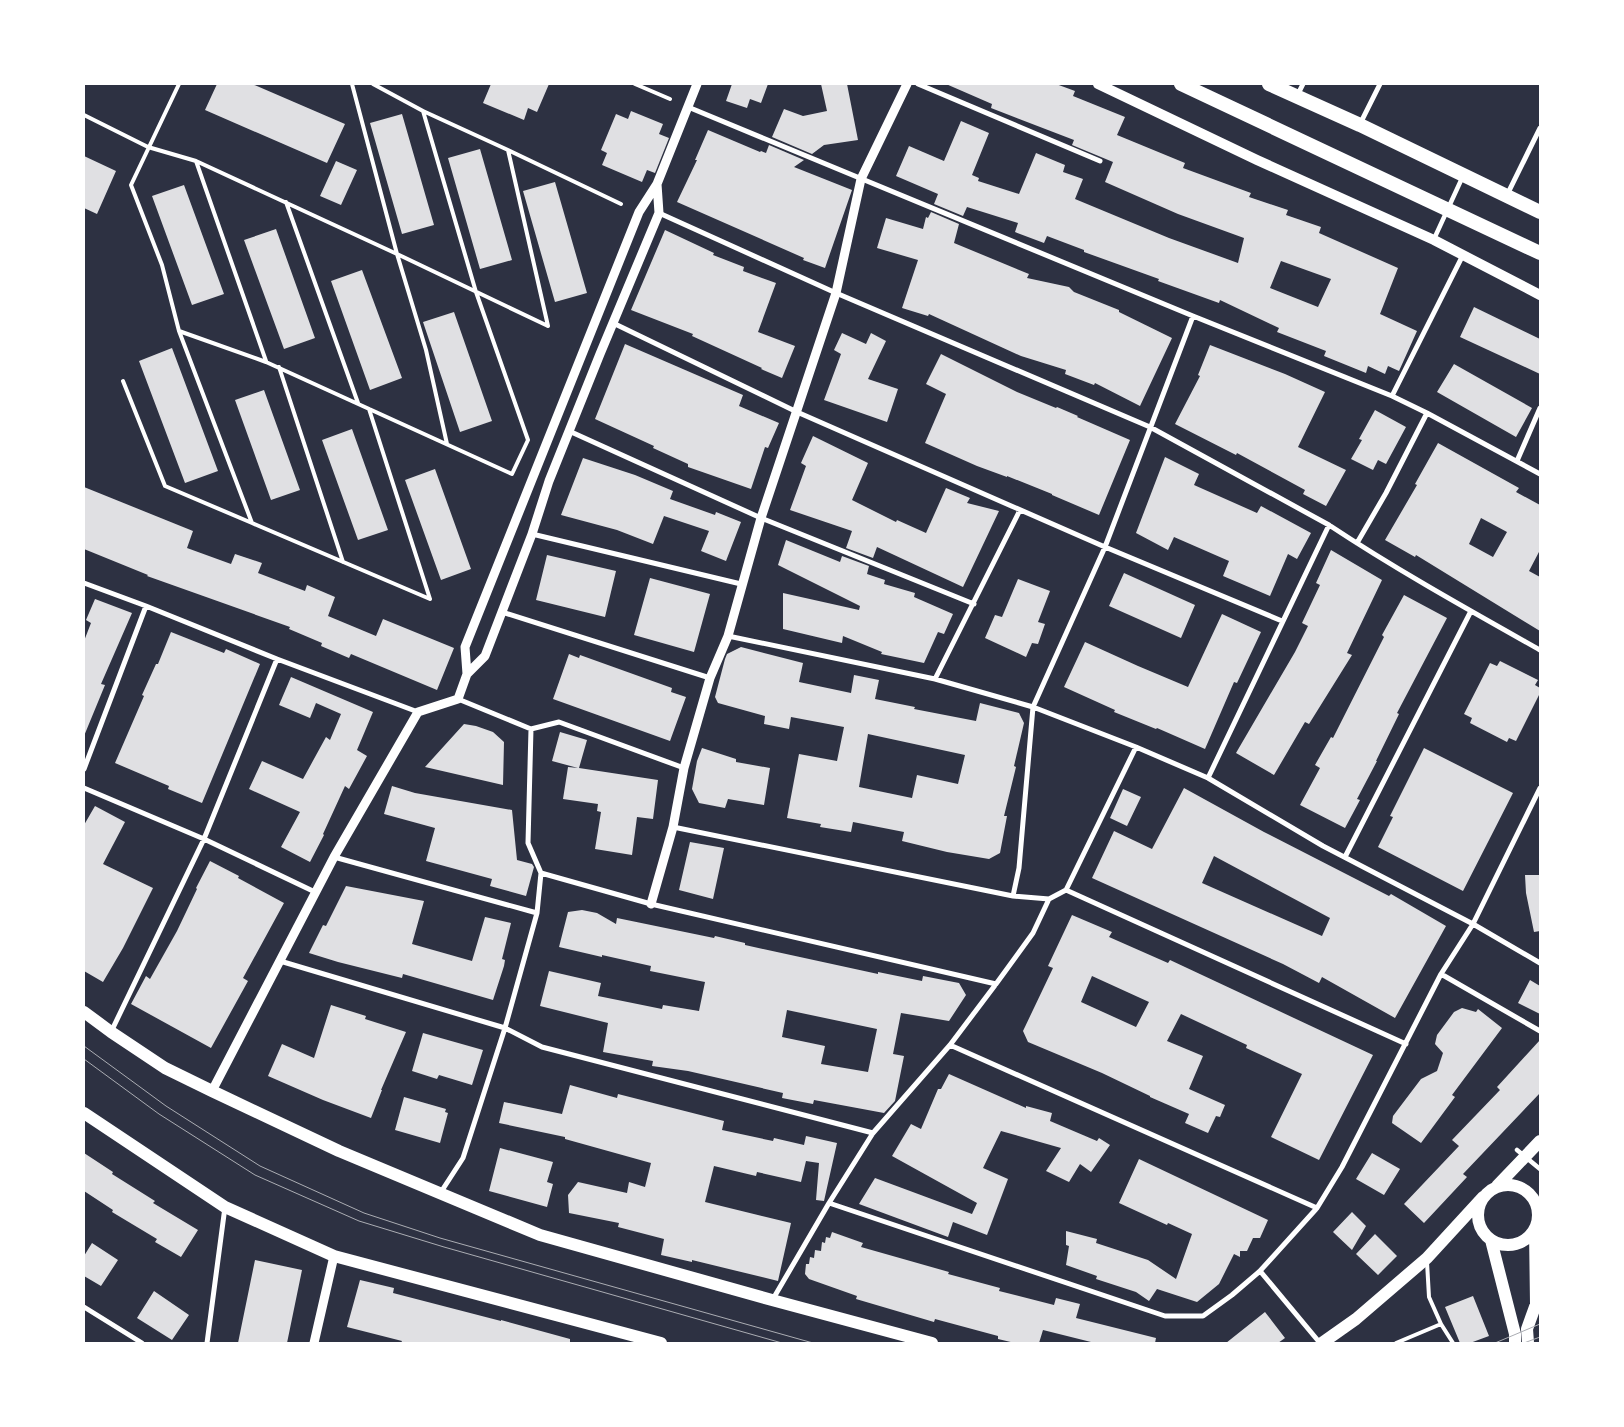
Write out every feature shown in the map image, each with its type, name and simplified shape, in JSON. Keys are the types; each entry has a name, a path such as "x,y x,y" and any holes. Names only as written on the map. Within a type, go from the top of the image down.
{"highway":[{"path":"1181,84 1540,253"},
{"path":"1269,84 1300,90 1360,125 1540,212"}],"main road":[{"path":"1098,84 1257,160 1434,240 1540,295"},
{"path":"84,1012 165,1068 212,1091 339,1151 540,1234 932,1343"},
{"path":"84,1112 225,1207 334,1256 661,1343"},
{"path":"1320,1343 1356,1319 1427,1258 1483,1197 1497,1186 1521,1154 1540,1141"},
{"path":"1497,1186 1506,1184 1524,1189 1531,1194 1536,1202 1538,1211 1538,1304 1527,1329 1528,1343"},
{"path":"1483,1197 1478,1208 1478,1220 1482,1231 1491,1240 1505,1245 1520,1243 1528,1238 1538,1222"},
{"path":"1491,1240 1515,1334 1515,1343"}],"street":[{"path":"458,699 467,674 465,647 639,212 657,184 697,84"},
{"path":"651,904 673,827 684,768 710,678 728,636 761,518 836,293 861,179 907,84"},
{"path":"918,84 1100,162"},
{"path":"1360,125 1380,84"},
{"path":"688,106 1193,316 1392,396 1540,474"},
{"path":"1507,195 1540,128"},
{"path":"1434,240 1464,175"},
{"path":"467,674 485,656 532,534 549,481 659,213 657,184"},
{"path":"659,213 836,293 1150,427 1329,525 1356,543 1540,650"},
{"path":"1392,396 1463,254"},
{"path":"1013,896 1018,868 1033,707 1105,547 1193,316"},
{"path":"613,323 797,412 1105,547 1282,621"},
{"path":"1517,461 1540,408"},
{"path":"1356,543 1386,494 1427,413"},
{"path":"570,431 761,518 974,604"},
{"path":"935,679 1020,510"},
{"path":"1208,778 1329,525"},
{"path":"532,534 741,584"},
{"path":"84,583 146,606 277,660 418,712 458,699 531,729 559,722 684,768"},
{"path":"84,769 146,606"},
{"path":"1345,858 1471,611"},
{"path":"501,612 710,678"},
{"path":"728,636 935,679 1033,707 1136,747 1208,778 1323,846 1473,924 1540,962"},
{"path":"111,1032 204,839 277,660"},
{"path":"212,1091 334,857 418,712"},
{"path":"441,1192 463,1158 505,1028 537,913 541,872 528,843 531,729"},
{"path":"673,827 1013,896 1049,899 1066,890 1136,747"},
{"path":"84,788 204,839 315,892"},
{"path":"829,1203 1165,1316 1203,1316 1260,1271 1317,1208 1342,1166 1441,974 1473,924 1538,803 1540,788"},
{"path":"334,857 537,913"},
{"path":"541,872 651,904 996,984"},
{"path":"1066,890 1406,1044"},
{"path":"772,1300 873,1133 950,1045 996,984 1033,932 1049,899"},
{"path":"280,961 505,1028 542,1047 873,1133"},
{"path":"1441,974 1540,1031"},
{"path":"950,1045 1317,1208"},
{"path":"1521,1154 1540,1169"},
{"path":"207,1343 225,1207"},
{"path":"314,1343 334,1256"},
{"path":"1260,1271 1320,1343"},
{"path":"84,1308 142,1343"}],"lane":[{"path":"179,84 131,185 162,266 179,331 252,523"},
{"path":"352,84 397,254 426,350 447,444"},
{"path":"373,84 423,111 621,204"},
{"path":"636,84 670,99"},
{"path":"179,331 279,367 512,474 528,440 476,292 423,111"},
{"path":"84,115 148,147 196,161 548,326 508,150"},
{"path":"196,161 266,362"},
{"path":"286,202 358,403"},
{"path":"279,367 344,562"},
{"path":"122,381 165,486 430,599 369,408"},
{"path":"1427,1258 1429,1297 1441,1324 1453,1343"},
{"path":"1396,1343 1441,1324"}],"building":[{"path":"217,84 252,84 345,124 327,163 205,110"},
{"path":"491,84 549,84 537,112 528,108 524,120 483,103"},
{"path":"732,84 768,84 761,103 750,99 747,108 726,101"},
{"path":"821,84 847,84 858,140 824,145 812,154 772,137 784,109 803,116 827,111"},
{"path":"946,84 1056,84 1075,91 1073,96 1125,117 1117,135 1185,163 1183,168 1251,193 1249,197 1288,210 1286,215 1321,227 1319,233 1398,268 1380,314 1417,331 1399,371 1388,366 1385,374 1368,366 1366,373 1324,356 1326,351 1277,332 1279,328 1220,300 1219,303 1158,281 1159,279 1084,252 1084,250 1047,236 1044,243 1015,232 1018,223 967,207 963,216 934,204 938,194 896,176 909,146 944,161 961,121 989,133 972,175 979,178 978,181 1019,194 1036,153 1065,165 1063,172 1083,179 1075,199 1169,238 1238,263 1244,238 1178,214 1105,182 1113,162 1072,145 1074,140 991,108 992,104","holes":["1281,261 1331,279 1318,307 1270,288"]},
{"path":"631,111 663,124 659,134 669,138 655,173 647,170 642,182 602,165 607,153 601,150 616,114 628,119"},
{"path":"402,114 434,225 402,234 370,123"},
{"path":"708,130 760,152 766,153 769,145 804,160 794,167 852,190 825,268 803,260 804,258 677,202 697,160 695,160"},
{"path":"480,149 512,260 480,269 448,158"},
{"path":"84,156 116,171 97,214 84,208"},
{"path":"336,161 357,170 341,205 320,196"},
{"path":"555,182 587,293 555,302 523,191"},
{"path":"184,185 224,294 192,305 152,196"},
{"path":"931,212 959,224 954,243 1029,274 1027,278 1069,287 1074,292 1119,310 1119,312 1172,338 1140,406 1095,383 1094,385 1065,374 1066,370 1021,356 929,314 928,316 902,308 918,260 877,248 886,218 923,229 926,217 928,218"},
{"path":"276,229 315,338 284,349 244,240"},
{"path":"665,230 714,253 713,255 744,267 743,271 776,283 758,332 795,346 782,378 692,336 693,334 631,310"},
{"path":"362,270 402,378 370,390 331,281"},
{"path":"1474,307 1540,339 1540,374 1460,337"},
{"path":"454,312 492,421 460,432 423,322"},
{"path":"842,333 866,344 871,333 886,341 868,379 898,389 887,422 824,400 841,354 834,350"},
{"path":"625,344 743,395 739,406 779,423 768,448 765,447 751,489 688,467 688,464 653,448 654,446 595,419"},
{"path":"1210,345 1285,374 1325,392 1298,447 1346,470 1326,506 1303,494 1305,490 1237,453 1236,455 1175,424 1200,376 1198,375"},
{"path":"172,348 218,471 185,483 139,361"},
{"path":"941,354 1017,392 1057,407 1130,440 1099,515 925,443 946,394 926,384"},
{"path":"1454,364 1532,408 1516,437 1437,392"},
{"path":"264,390 300,490 271,500 235,400"},
{"path":"1375,410 1406,427 1386,464 1378,460 1373,470 1351,459 1362,440 1359,439"},
{"path":"352,429 388,530 358,540 322,440"},
{"path":"813,436 868,463 852,500 896,522 897,520 926,533 946,488 970,498 967,503 999,511 963,587 877,547 873,558 846,548 852,531 790,510 806,466 801,463"},
{"path":"1438,443 1519,488 1516,492 1540,505 1540,550 1529,571 1540,577 1540,631 1416,555 1415,557 1385,540 1417,485 1415,484","holes":["1481,518 1507,532 1493,557 1469,544"]},
{"path":"1165,457 1199,474 1194,485 1257,513 1261,506 1311,533 1297,559 1288,554 1270,596 1223,576 1229,561 1174,537 1168,550 1136,533"},
{"path":"583,458 635,475 673,491 670,499 715,515 716,512 741,522 726,561 701,551 709,531 664,516 653,544 617,530 561,515"},
{"path":"435,469 471,569 441,580 405,480"},
{"path":"84,487 193,531 187,548 231,564 235,554 262,563 258,573 305,591 307,585 335,597 328,616 376,636 383,619 454,648 437,690 351,654 349,658 321,646 322,643 289,629 290,627 147,576 84,549"},
{"path":"786,540 840,562 842,556 869,566 867,574 885,580 884,584 915,593 914,597 953,614 944,634 938,632 924,663 881,654 882,652 843,636 842,643 783,629 783,593 859,610 860,606 778,565"},
{"path":"1331,550 1382,580 1347,653 1352,655 1309,724 1305,722 1274,775 1236,753 1295,652 1308,626 1302,623 1320,585 1316,583"},
{"path":"547,555 616,571 605,617 536,600"},
{"path":"1124,573 1195,605 1181,638 1109,606"},
{"path":"650,578 710,594 694,652 634,635"},
{"path":"1018,579 1050,591 1038,622 1045,624 1038,644 1032,643 1026,657 985,638 995,615 1002,617"},
{"path":"1404,595 1447,618 1397,713 1399,714 1357,799 1360,800 1345,828 1300,805 1320,768 1315,765 1331,737 1333,738 1384,637 1382,635"},
{"path":"95,599 132,613 101,684 105,685 84,736 84,641 91,623 86,620"},
{"path":"1222,614 1261,632 1237,683 1234,682 1205,749 1114,712 1115,710 1064,687 1085,642 1188,687"},
{"path":"171,632 224,653 226,649 260,664 202,803 168,789 169,786 115,763 144,696 142,695 156,664 158,664"},
{"path":"741,647 803,663 799,682 851,693 854,675 879,680 875,699 915,707 914,709 976,721 980,703 1019,713 1024,723 1004,816 1007,816 1000,853 989,859 947,852 902,841 904,832 853,822 851,832 820,827 821,824 787,818 799,754 837,761 844,727 791,717 789,729 764,724 765,716 718,703 715,697 727,654","holes":["868,734 965,755 958,784 917,775 912,798 859,787"]},
{"path":"569,654 579,658 580,655 672,688 671,692 686,697 670,741 553,699"},
{"path":"1500,661 1538,680 1535,685 1540,688 1540,693 1516,741 1509,738 1507,742 1470,723 1472,718 1464,714 1490,663 1497,666"},
{"path":"291,677 373,712 357,750 367,756 349,789 345,786 310,862 281,847 300,812 249,789 262,761 303,779 326,737 330,740 341,714 316,703 310,718 279,705"},
{"path":"464,724 493,732 504,742 503,785 425,767"},
{"path":"560,732 587,740 579,768 658,780 653,819 637,817 632,855 595,849 601,812 597,811 598,804 563,799 568,767 578,768 552,761"},
{"path":"702,748 736,759 736,762 770,768 764,805 728,799 725,808 699,803 692,789 697,761"},
{"path":"1424,748 1513,793 1463,891 1378,847 1393,817 1390,816"},
{"path":"392,786 415,793 512,810 517,860 532,864 534,867 526,896 490,886 492,879 426,861 435,828 384,814"},
{"path":"1184,788 1264,832 1389,896 1391,894 1446,926 1395,1018 1322,977 1319,983 1283,964 1092,878 1114,831 1152,849","holes":["1214,856 1330,918 1322,936 1202,883"]},
{"path":"1123,789 1141,797 1127,826 1110,818"},
{"path":"95,806 125,822 103,864 153,888 123,948 103,982 84,971 84,825"},
{"path":"690,842 724,848 713,899 679,890"},
{"path":"210,861 284,903 243,978 248,981 211,1048 131,1004 146,976 150,979 177,931"},
{"path":"1525,875 1540,875 1540,931 1534,932 1526,893"},
{"path":"346,886 424,901 412,944 472,961 485,917 511,923 502,959 505,960 504,966 493,1000 403,974 402,978 309,953 323,925 326,926"},
{"path":"582,910 597,913 616,924 617,918 714,938 715,936 745,943 745,945 878,974 878,972 922,981 923,976 959,983 966,995 949,1021 901,1013 893,1054 904,1056 895,1101 884,1113 814,1100 813,1104 782,1098 783,1093 688,1071 652,1066 653,1061 603,1052 608,1023 540,1006 549,971 601,983 598,996 662,1009 663,1005 699,1011 705,982 650,971 651,966 559,947 568,912","holes":["787,1010 877,1029 868,1072 821,1064 825,1046 782,1037"]},
{"path":"1072,915 1112,932 1109,937 1168,963 1170,960 1373,1055 1319,1160 1271,1137 1302,1074 1246,1048 1247,1045 1181,1014 1167,1041 1203,1056 1189,1089 1225,1105 1220,1117 1216,1116 1208,1133 1185,1123 1189,1114 1102,1073 1028,1042 1023,1031 1053,968 1048,966","holes":["1092,976 1149,1002 1136,1027 1081,1002"]},
{"path":"1530,980 1540,986 1540,1014 1518,1003"},
{"path":"331,1005 366,1016 365,1019 406,1032 371,1118 268,1076 282,1044 314,1058"},
{"path":"1462,1008 1476,1012 1478,1009 1502,1028 1452,1095 1455,1097 1421,1143 1392,1123 1393,1116 1421,1079 1437,1071 1443,1053 1435,1044 1437,1035 1454,1012"},
{"path":"423,1033 483,1050 472,1085 439,1075 437,1079 412,1071"},
{"path":"1540,1040 1540,1093 1463,1174 1467,1177 1424,1223 1404,1204 1459,1146 1452,1140 1500,1090 1497,1087"},
{"path":"949,1074 1026,1108 1026,1106 1052,1113 1050,1121 1097,1141 1099,1138 1110,1145 1091,1172 1080,1164 1069,1182 1046,1171 1061,1148 1001,1131 983,1168 1008,1179 987,1235 953,1222 948,1237 859,1204 875,1178 972,1214 977,1203 892,1156 911,1124 921,1129 938,1089 941,1089"},
{"path":"570,1085 617,1098 618,1094 724,1121 722,1130 773,1141 774,1138 804,1145 806,1136 837,1143 824,1201 816,1200 819,1163 806,1161 801,1182 757,1172 756,1176 714,1166 705,1202 791,1223 778,1281 692,1260 692,1262 661,1255 664,1239 618,1227 619,1223 569,1213 568,1195 578,1182 627,1193 629,1182 645,1187 651,1163 565,1139 565,1137 499,1123 504,1102 562,1114"},
{"path":"404,1097 446,1109 445,1112 448,1113 440,1143 395,1130"},
{"path":"500,1148 553,1162 547,1182 553,1184 547,1207 489,1191"},
{"path":"84,1153 113,1172 112,1174 155,1201 153,1203 198,1230 181,1257 155,1242 157,1239 112,1212 113,1210 84,1191"},
{"path":"1372,1153 1400,1169 1384,1195 1356,1179"},
{"path":"1139,1159 1268,1220 1260,1238 1253,1238 1247,1251 1240,1251 1240,1257 1234,1254 1219,1284 1197,1302 1157,1289 1149,1301 1136,1292 1096,1279 1097,1276 1066,1265 1069,1246 1066,1245 1066,1231 1097,1239 1096,1243 1148,1260 1176,1279 1192,1234 1119,1203"},
{"path":"1352,1212 1366,1226 1352,1250 1333,1232"},
{"path":"832,1232 863,1243 861,1247 1000,1288 999,1291 1054,1305 1056,1298 1080,1304 1076,1318 1156,1338 1155,1343 1095,1343 1043,1330 1039,1343 1015,1343 998,1339 998,1336 935,1319 934,1322 856,1299 857,1296 809,1279 805,1274 806,1264 809,1264 810,1257 814,1258 815,1250 821,1251 822,1242 825,1243 826,1237 830,1238"},
{"path":"1375,1234 1397,1256 1378,1275 1356,1254"},
{"path":"92,1243 118,1260 101,1286 84,1276 84,1256"},
{"path":"255,1260 302,1270 287,1343 238,1343"},
{"path":"360,1280 394,1288 393,1293 570,1339 570,1343 401,1343 402,1341 347,1327"},
{"path":"154,1291 189,1315 172,1340 137,1318"},
{"path":"1473,1296 1489,1336 1470,1343 1460,1343 1445,1307"},
{"path":"1265,1312 1285,1338 1278,1343 1226,1343"}],"tram line":[{"path":"84,1046 166,1106 260,1166 364,1213 440,1238 813,1343"},
{"path":"84,1059 159,1114 255,1175 359,1221 782,1343"},
{"path":"1495,1343 1540,1324"},
{"path":"1524,1343 1540,1337"}]}
